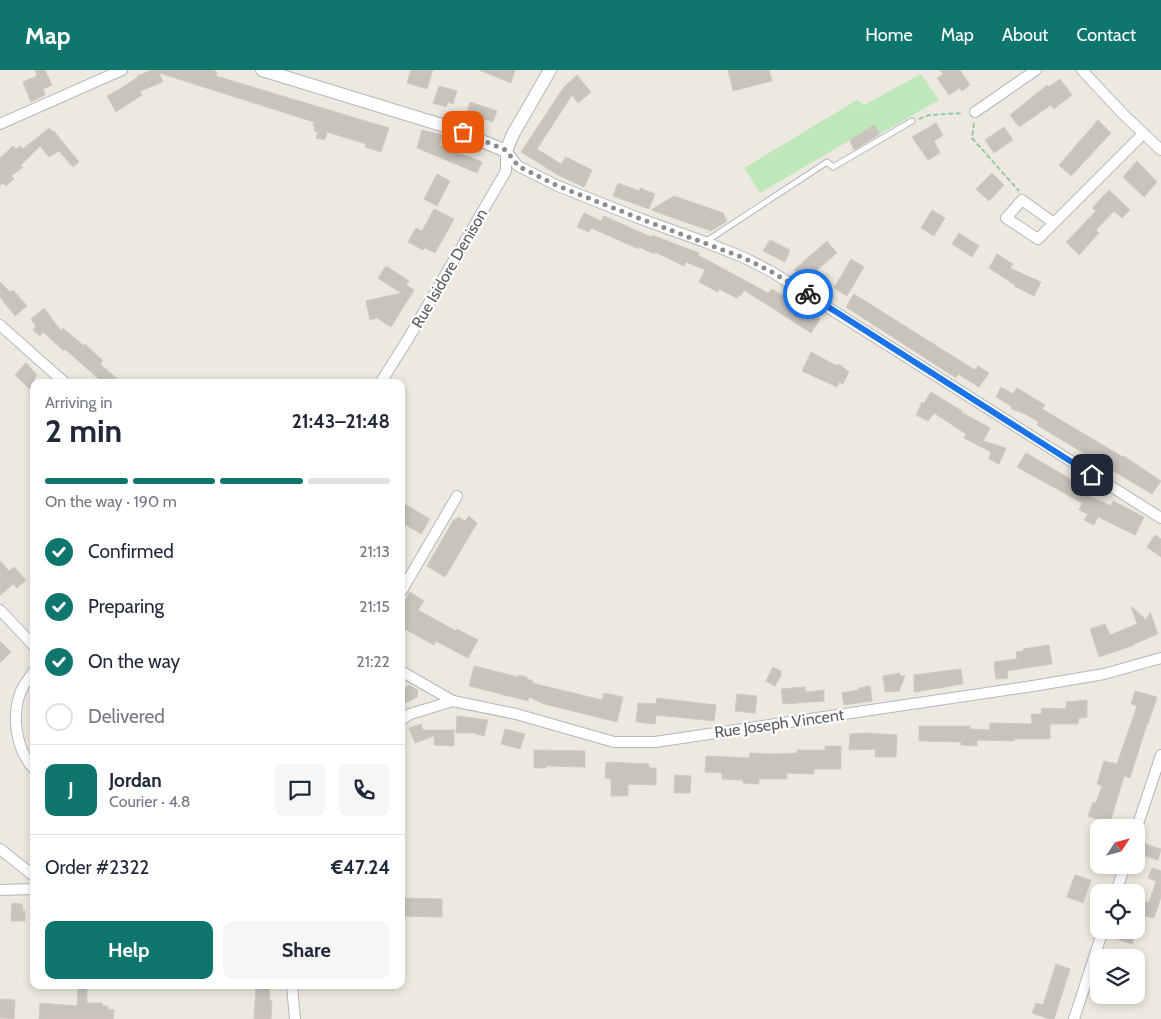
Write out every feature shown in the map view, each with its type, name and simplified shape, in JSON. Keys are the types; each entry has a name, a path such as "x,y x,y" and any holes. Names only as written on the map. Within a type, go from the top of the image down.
{"street":[{"path":"0,124 122,70"},
{"path":"262,70 445,126 506,150 518,166 558,186 744,258 772,272 1161,518"},
{"path":"975,112 1036,70"},
{"path":"1082,70 1143,134 1161,150"},
{"path":"506,150 513,134 551,71"},
{"path":"1054,223 1022,200 1006,218 1038,239 1054,223 1143,134"},
{"name":"Rue Isidore Denison","path":"382,379 408,339 506,171 506,150"},
{"path":"0,325 61,379"},
{"path":"405,585 457,496"},
{"path":"0,610 30,642"},
{"name":"Rue Joseph Vincent","path":"405,717 410,714 453,701 516,714 614,742 655,742 1033,686 1104,674 1161,658"},
{"path":"405,673 453,701"},
{"path":"30,677 21,692 16,716 19,742 30,765"},
{"path":"1140,819 1161,755"},
{"path":"0,849 30,873"},
{"path":"0,890 30,889"},
{"path":"1074,1019 1101,939"},
{"path":"292,989 295,1019"}],"lane":[{"path":"705,242 827,162 833,167 912,121"}],"path":[{"path":"912,121 929,115 975,112 972,138 1019,189 1022,200"}],"green space":[{"path":"921,74 939,100 880,134 874,126 760,193 744,168 857,100 864,105"}],"building":[{"path":"35,70 45,70 52,85 43,89 45,95 31,102 23,82 37,76"},
{"path":"152,70 158,70 159,72 159,70 211,70 217,72 216,76 389,128 381,152 365,147 366,144 327,132 325,140 316,138 318,132 314,131 314,122 159,73 163,82 140,91 142,95 116,112 107,96 137,76"},
{"path":"411,70 433,70 427,89 407,83"},
{"path":"479,70 515,70 511,83"},
{"path":"728,70 769,70 772,81 733,91"},
{"path":"940,70 960,70 970,85 962,91 960,88 949,95 937,78 943,74"},
{"path":"577,75 591,92 578,103 572,95 537,149 561,164 566,157 592,170 584,187 558,175 521,152 564,87"},
{"path":"1060,79 1072,95 1054,109 1051,105 1019,127 1010,115 1047,85 1049,87"},
{"path":"439,86 457,91 453,104 448,102 446,107 433,103"},
{"path":"470,102 497,111 493,122 467,113"},
{"path":"1098,120 1111,133 1071,176 1059,165"},
{"path":"936,123 943,135 934,141 940,153 928,160 912,137"},
{"path":"874,125 880,134 854,150 850,140"},
{"path":"1004,127 1013,140 994,153 985,140"},
{"path":"49,128 54,131 79,162 73,167 59,151 49,157 40,146 21,165 23,167 11,176 14,179 6,186 3,183 0,185 0,158 13,146 16,149 20,146 23,149"},
{"path":"422,130 443,135 440,145 482,162 477,173 417,148"},
{"path":"1137,161 1157,182 1144,197 1123,177"},
{"path":"992,173 1004,185 989,201 976,189"},
{"path":"437,174 450,181 437,206 424,199"},
{"path":"618,183 639,191 640,188 655,194 649,209 613,196"},
{"path":"1109,190 1130,210 1122,218 1114,211 1096,230 1099,233 1079,255 1066,242 1096,211 1092,208"},
{"path":"674,196 723,213 727,221 711,231 651,210"},
{"path":"434,209 454,219 435,253 425,248 423,250 408,242 416,228 422,231"},
{"path":"932,210 945,218 934,236 921,228"},
{"path":"584,213 601,221 604,216 651,237 652,235 699,253 698,255 768,293 772,289 820,319 811,333 744,290 741,296 739,295 737,298 719,289 718,292 699,282 705,270 686,262 684,266 655,252 654,254 639,247 639,249 591,228 589,232 577,227"},
{"path":"959,233 979,246 972,257 952,244"},
{"path":"770,240 790,250 785,262 763,251"},
{"path":"827,241 837,253 804,281 794,270"},
{"path":"997,254 1013,264 1010,268 1041,282 1034,296 1014,286 989,268"},
{"path":"851,259 864,267 847,296 834,288"},
{"path":"386,266 409,281 406,285 414,290 391,327 377,318 370,320 366,301 401,293 378,278"},
{"path":"0,282 10,292 13,290 27,306 15,316 0,297"},
{"path":"854,294 975,370 978,366 989,373 979,387 958,374 956,378 846,307"},
{"path":"44,308 61,331 63,328 84,346 85,344 103,361 100,364 118,379 99,379 43,332 40,336 33,330 36,326 31,319"},
{"path":"811,352 835,365 840,365 849,372 843,384 839,382 837,387 802,371"},
{"path":"26,363 37,375 34,379 30,379 30,389 15,375"},
{"path":"1001,387 1013,394 1017,388 1045,405 1042,409 1124,456 1161,481 1152,494 1037,425 1039,422 1012,409 1011,406 996,397"},
{"path":"931,392 990,428 983,441 1006,448 999,464 989,459 991,452 964,438 966,434 934,413 928,421 916,415 922,402 924,403"},
{"path":"1026,453 1079,484 1076,490 1111,506 1113,501 1144,517 1135,535 1098,517 1094,525 1084,520 1088,514 1079,510 1082,503 1017,467"},
{"path":"405,504 430,519 421,534 405,524"},
{"path":"469,516 477,523 445,577 427,566 454,519 456,520 458,517 465,521"},
{"path":"1155,535 1161,539 1161,557 1147,547"},
{"path":"0,561 9,571 14,567 26,580 17,588 13,584 0,596"},
{"path":"410,592 424,601 418,610 456,631 457,629 478,640 468,658 436,641 434,645 405,629 405,600"},
{"path":"1131,606 1146,620 1150,612 1158,634 1134,645 1099,657 1090,629 1105,624 1110,635 1137,624"},
{"path":"0,641 11,652 0,663"},
{"path":"1049,645 1052,664 1007,671 1008,678 996,679 994,662 1017,659 1016,652"},
{"path":"474,666 518,677 518,675 527,677 527,679 533,681 532,683 602,700 604,693 623,697 617,722 544,704 529,697 528,701 469,686"},
{"path":"773,667 781,671 775,686 766,681"},
{"path":"961,669 963,684 914,692 914,675"},
{"path":"900,673 900,676 905,676 899,691 885,692 883,676"},
{"path":"409,685 418,690 417,697 405,703 405,688"},
{"path":"870,686 872,701 844,705 842,693"},
{"path":"805,687 806,692 824,690 824,701 783,704 781,689"},
{"path":"1135,691 1157,697 1130,778 1124,776 1111,819 1097,819 1088,816 1093,802 1096,803 1102,786 1097,784 1104,761 1117,764 1137,706 1131,704"},
{"path":"737,694 757,696 755,713 735,711"},
{"path":"657,698 716,705 714,721 656,715 655,724 636,722 638,703 656,704"},
{"path":"1087,700 1087,717 1079,718 1078,724 1050,724 1050,739 1014,739 1014,741 977,740 977,746 961,745 961,742 919,741 919,726 970,726 970,729 990,730 990,723 1032,724 1031,714 1041,714 1042,708 1066,709 1066,702"},
{"path":"457,716 488,720 484,736 474,733 456,733"},
{"path":"421,724 423,730 454,730 454,746 434,745 434,736 415,743 409,728"},
{"path":"505,729 525,734 520,749 501,744"},
{"path":"850,734 897,735 896,757 875,757 876,749 849,750"},
{"path":"825,746 841,746 841,769 814,769 814,774 787,773 787,779 759,779 759,784 743,783 743,780 722,779 722,773 705,772 706,756 749,758 750,753 797,753 797,750 825,750"},
{"path":"534,750 585,751 585,767 546,766 546,768 534,768"},
{"path":"606,762 649,764 649,768 656,768 656,785 628,784 628,796 611,796 611,779 605,778"},
{"path":"675,775 691,776 690,793 674,793"},
{"path":"1145,844 1161,849 1158,860 1145,856"},
{"path":"1152,868 1161,871 1161,897 1154,918 1145,916 1145,902 1149,903 1156,881 1148,878"},
{"path":"1075,875 1091,880 1083,903 1067,897"},
{"path":"405,898 442,899 442,917 405,916"},
{"path":"12,903 22,904 23,911 25,911 25,921 11,921"},
{"path":"1117,939 1134,939 1132,944"},
{"path":"1056,964 1070,969 1054,1019 1049,1019 1032,1013 1036,1003 1043,1005"},
{"path":"78,989 87,989 87,1003 102,1003 103,1006 108,1006 108,1009 114,1010 113,1019 39,1019 40,1003 77,1006"},
{"path":"256,989 269,989 270,1001 272,1001 271,1019 254,1019"},
{"path":"0,999 15,1000 14,1019 0,1018"}],"way so far":[{"path":"463,132 506,150 518,166 558,186 744,258 772,272 808,294"}],"route":[{"path":"808,294 1092,475"}]}
